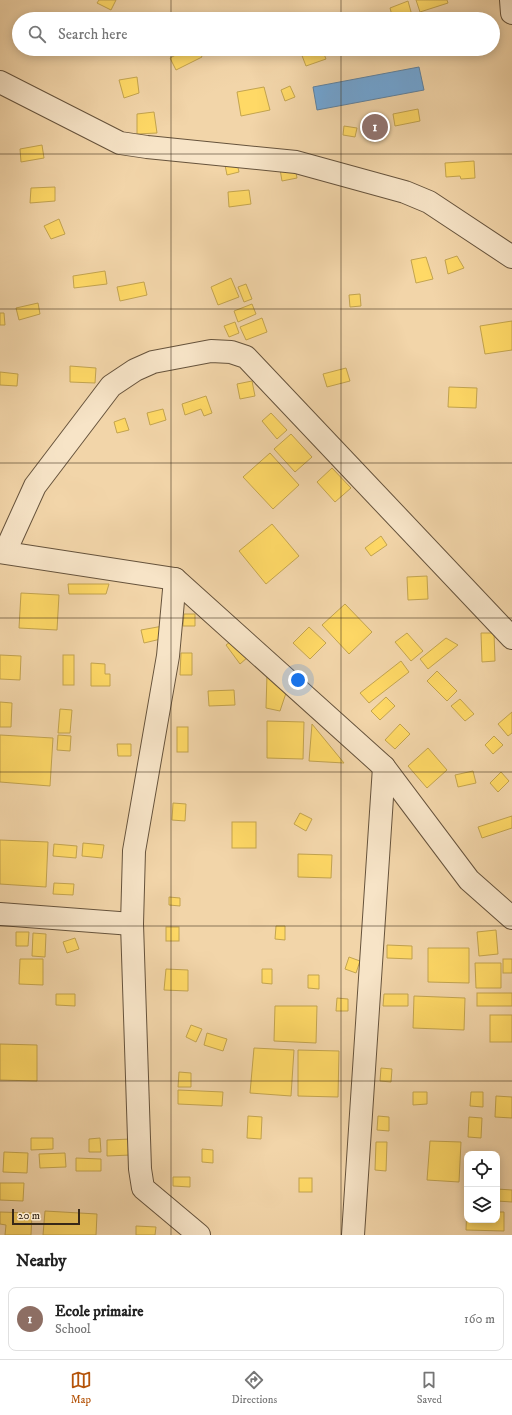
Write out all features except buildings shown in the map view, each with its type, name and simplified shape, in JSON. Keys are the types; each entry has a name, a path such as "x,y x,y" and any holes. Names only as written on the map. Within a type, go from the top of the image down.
{"street":[{"path":"511,0 512,14"},
{"path":"0,82 120,142 147,147 296,162 405,192 429,202 512,257"},
{"path":"512,638 246,357 231,352 211,352 153,362 136,370 111,386 35,486 3,552 175,579 384,767 469,880 512,918"},
{"path":"175,579 168,656 134,851 132,924 140,1169 143,1188 199,1235"},
{"path":"353,1235 384,767"},
{"path":"0,914 132,924"}],"place":[{"name":"Ecole primaire","path":"375,127"}]}
